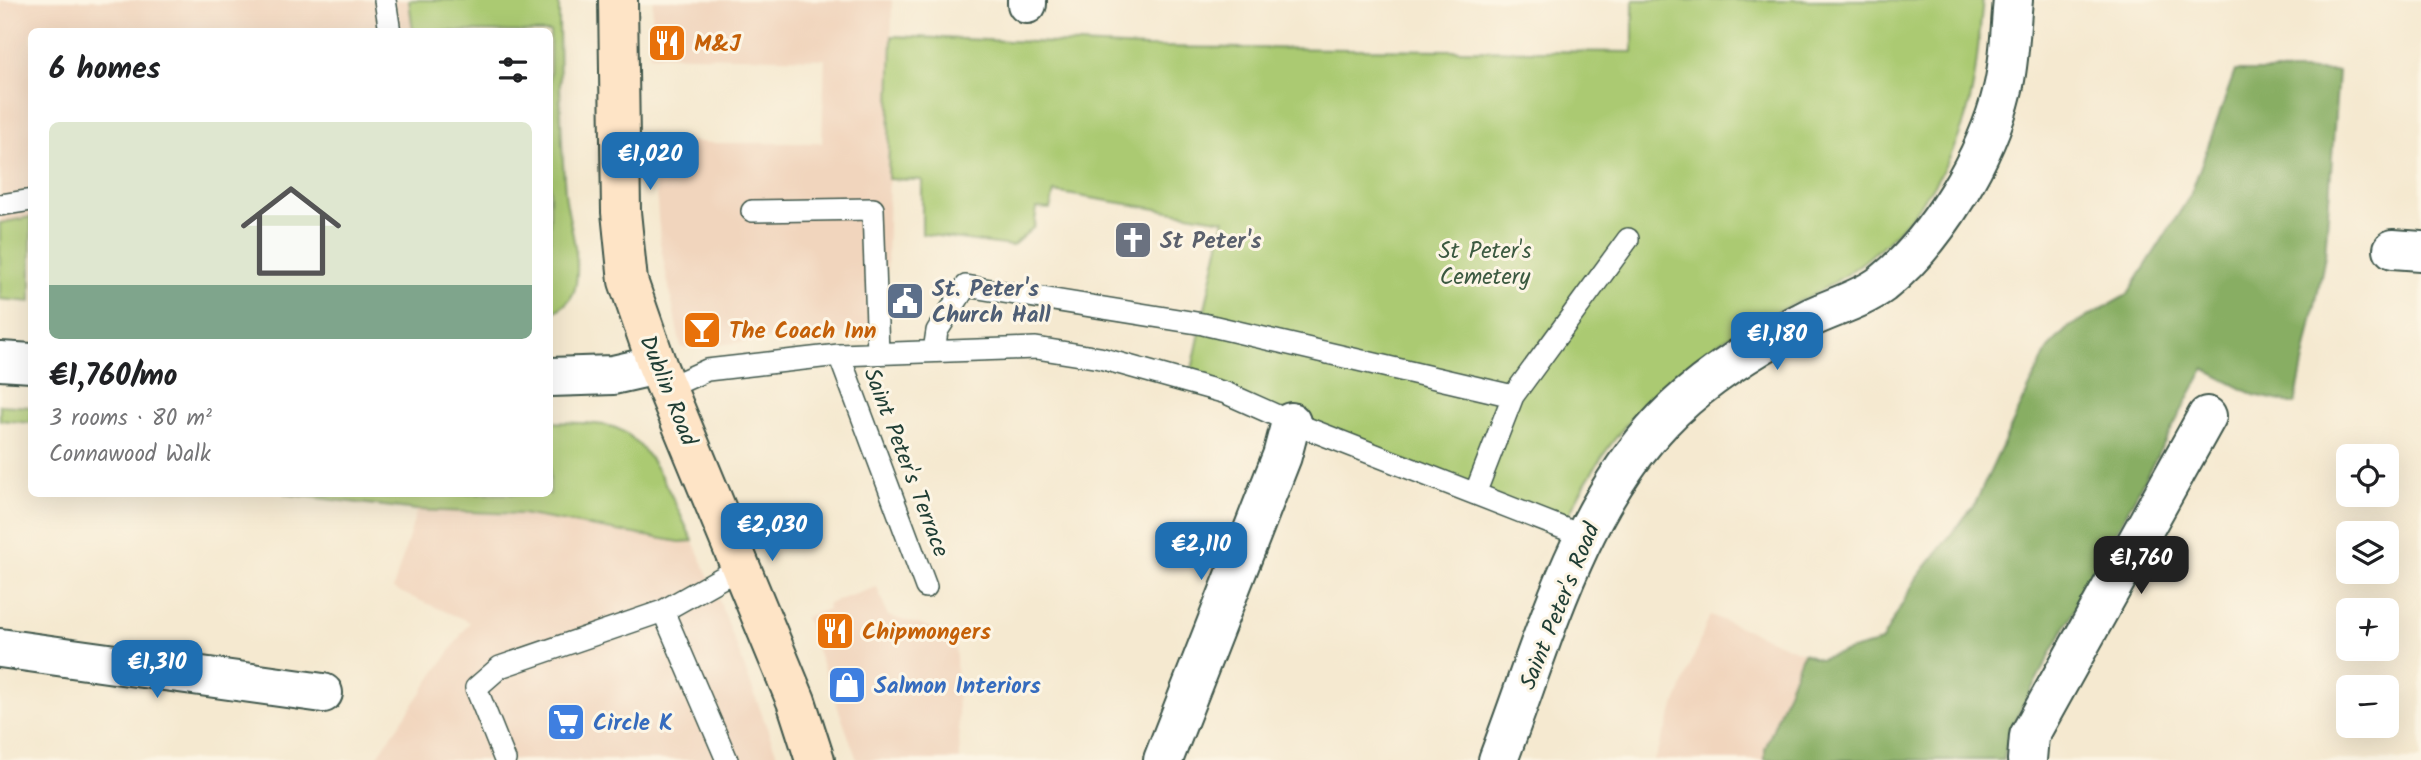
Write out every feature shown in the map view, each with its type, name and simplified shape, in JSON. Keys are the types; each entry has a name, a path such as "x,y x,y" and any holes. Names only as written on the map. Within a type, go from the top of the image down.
{"main road":[{"name":"Dublin Road","path":"618,0 621,212 628,281 662,376 796,701 816,760"}],"street":[{"name":"Saint Peter's Road","path":"1498,760 1583,536 1617,475 1664,419 1728,366 1807,320 1881,285 1929,236 1960,189 1988,137 2004,88 2013,0"},
{"path":"0,361 28,363"},
{"path":"553,377 662,376"},
{"path":"2027,760 2029,736 2207,416"},
{"path":"1163,760 1282,456 1292,422"},
{"path":"0,648 323,692"}],"lane":[{"path":"385,0 389,28"},
{"path":"0,205 28,201"},
{"name":"Saint Peter's Terrace","path":"752,211 873,209 878,353"},
{"path":"1479,486 1513,396 1628,239"},
{"path":"934,351 937,331 966,286 1203,324 1513,396"},
{"name":"Saint Peter's Terrace","path":"662,376 839,355 878,353 1036,348 1100,358 1226,393 1292,422 1583,536"},
{"name":"Saint Peter's Terrace","path":"839,355 926,587"},
{"path":"505,760 476,688 500,667 663,611 741,567"},
{"path":"663,611 727,760"}],"shaded area":[{"path":"0,0 414,0 418,28 28,28 28,219 0,224"},
{"path":"653,0 892,0 886,330 681,348 660,242 652,139 712,143 822,143 825,59 650,55"},
{"path":"417,510 522,514 680,542 693,541 721,605 779,760 375,760 470,622 393,589"},
{"path":"877,587 888,616 955,634 960,760 857,760 805,617 828,609 827,604"},
{"path":"1710,615 1803,653 1765,749 1765,760 1654,760"}],"green space":[{"path":"409,0 559,0 563,169 577,272 571,298 553,312 553,28 413,28"},
{"name":"St Peter's Cemetery","path":"1633,0 1983,0 1968,110 1953,150 1927,196 1892,236 1852,271 1818,292 1731,335 1679,372 1655,393 1633,416 1595,467 1565,523 1190,379 1224,220 1054,192 1050,209 1037,208 1034,227 1012,246 922,234 922,180 888,179 892,36 1146,47 1633,52"},
{"path":"2235,71 2338,71 2325,256 2295,404 2254,395 2204,369 2009,731 2004,760 1765,760 1765,749 1803,653 1819,659 1881,642 1916,579 1975,504 2048,348 2069,327 2127,295 2190,196"},
{"path":"28,218 28,302 0,299 0,223"},
{"path":"0,405 28,407 28,423 0,420"},
{"path":"553,422 587,423 609,426 624,432 637,443 660,474 693,541 680,542 522,514 417,510 309,497 553,497"}],"place":[{"name":"M&J","path":"667,43"},
{"name":"St Peter's","path":"1133,240"},
{"name":"St. Peter's Church Hall","path":"905,301"},
{"name":"The Coach Inn","path":"702,330"},
{"name":"Chipmongers","path":"835,631"},
{"name":"Salmon Interiors","path":"847,685"},
{"name":"Circle K","path":"566,722"}]}
